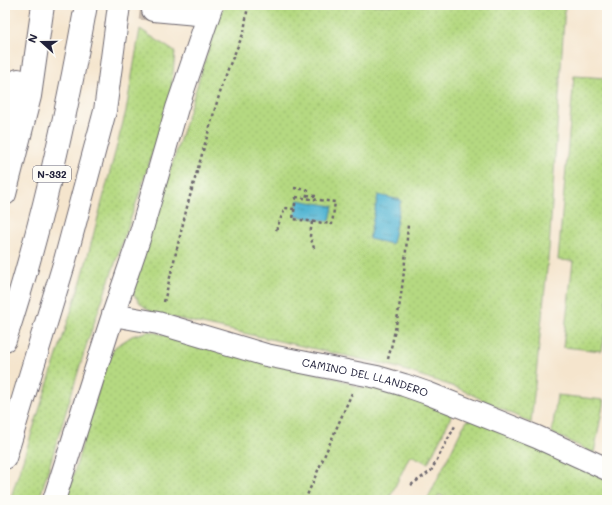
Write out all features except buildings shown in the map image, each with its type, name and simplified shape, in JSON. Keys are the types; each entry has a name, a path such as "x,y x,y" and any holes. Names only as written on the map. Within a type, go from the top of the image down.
{"main road":[{"path":"5,130 35,5"},
{"path":"5,194 30,96 43,5"},
{"name":"N-332","path":"5,340 47,195 73,75 86,5"},
{"path":"105,111 120,5"},
{"path":"5,458 64,264 105,111 143,8 210,10 178,108 139,239 54,500"},
{"name":"CAMINO DEL LLANDERO","path":"113,315 158,323 266,355 383,379 427,393 537,437 607,469"}],"path":[{"path":"158,323 188,203 217,102 228,69 244,32 248,5"},
{"path":"294,188 308,190 306,199"},
{"path":"307,195 316,196"},
{"path":"296,197 335,202 332,224 293,219 294,209 296,197"},
{"path":"276,230 285,208 294,209"},
{"path":"312,222 310,236 315,251"},
{"path":"383,379 396,322 406,255 408,224"},
{"path":"305,500 359,374"},
{"path":"411,485 431,471 464,408"}],"green space":[{"path":"224,5 565,5 549,249 531,423 458,388 392,366 153,313 142,305 133,294 137,276 213,35"},
{"path":"140,29 175,52 171,94 139,195 86,346 39,500 10,500 82,278 126,111"},
{"path":"574,76 607,78 607,334 605,334 602,351 563,347 573,261 558,260"},
{"path":"149,331 336,378 361,388 369,382 452,413 428,463 410,455 390,497 396,500 66,500 106,364 115,347 132,336"},
{"path":"557,395 604,400 594,453 552,433"},
{"path":"472,419 607,480 607,500 453,500 439,495 436,500 427,500 463,427 467,421"}],"water":[{"path":"378,195 401,200 392,244 369,239"},
{"path":"298,200 333,206 330,221 295,216"}],"tunnel":[{"path":"107,5 153,10"}]}
